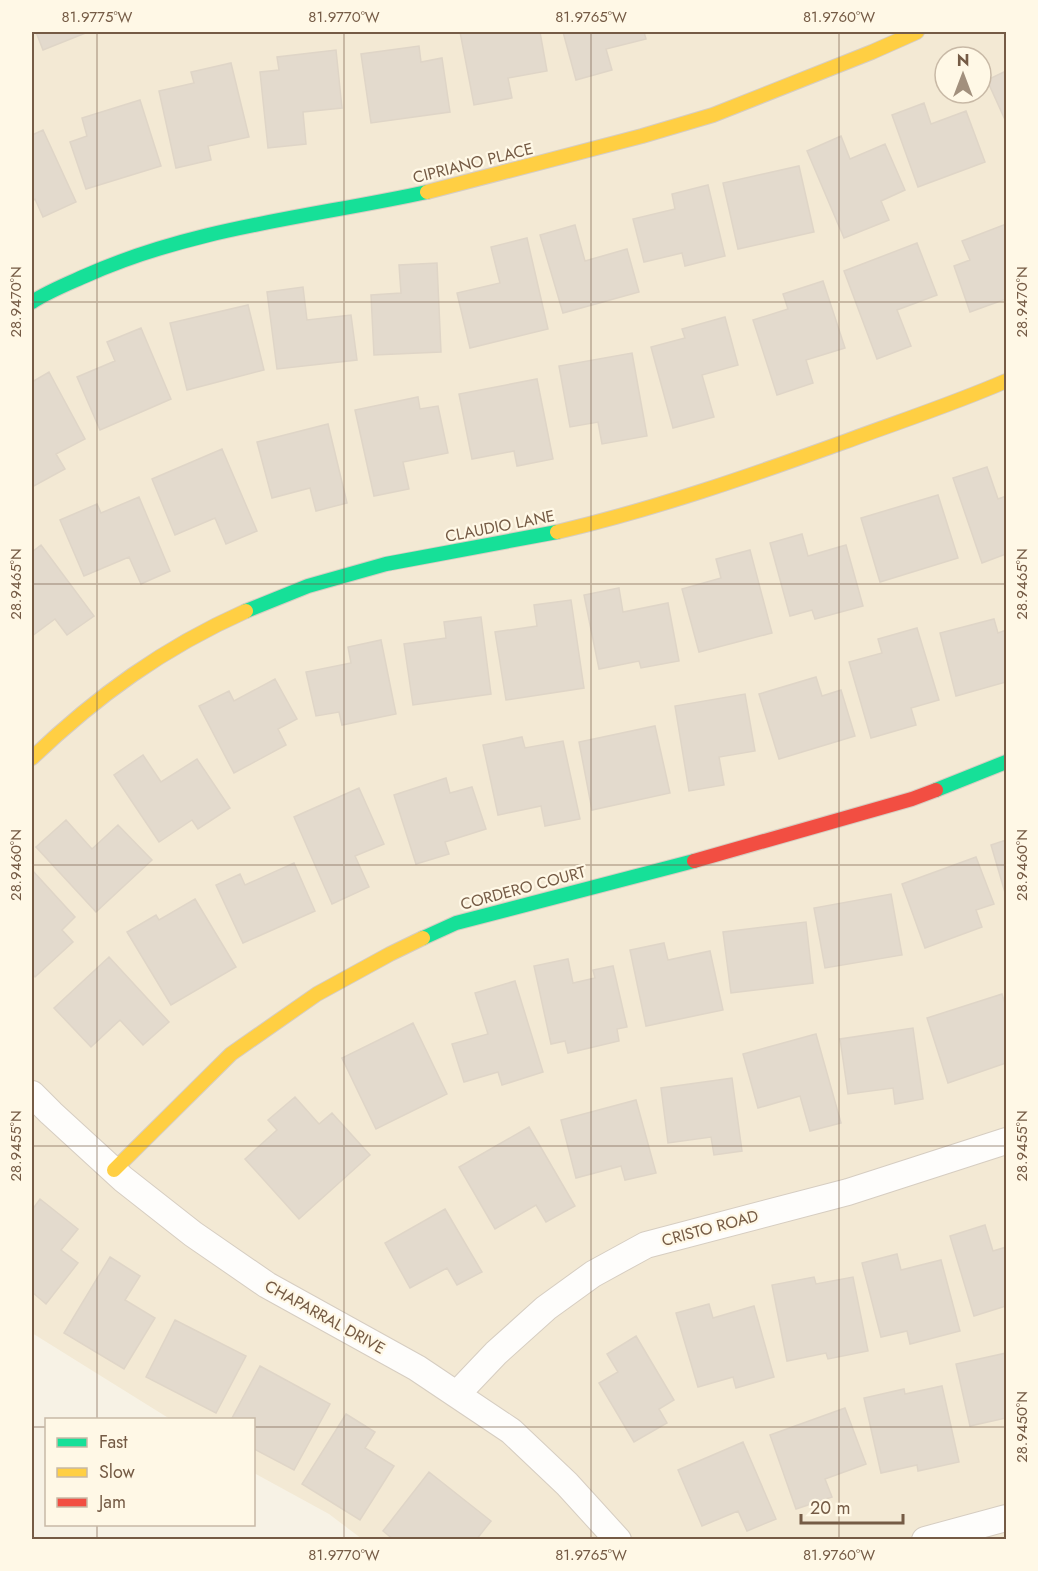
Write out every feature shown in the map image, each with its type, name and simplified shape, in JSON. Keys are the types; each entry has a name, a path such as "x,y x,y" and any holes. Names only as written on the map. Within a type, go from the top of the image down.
{"street":[{"name":"CIPRIANO PLACE","path":"32,302 120,260 194,237 271,221 358,207 439,189 713,115 917,32"},
{"name":"CLAUDIO LANE","path":"32,758 94,702 165,653 235,616 311,584 387,563 573,528 765,471 1006,381"},
{"name":"CORDERO COURT","path":"114,1170 231,1054 317,994 390,954 456,923 746,847 912,798 1006,762"},
{"name":"CHAPARRAL DRIVE","path":"32,1094 114,1170 193,1234 267,1285 417,1368 511,1431 567,1484 618,1539"},
{"name":"CRISTO ROAD","path":"457,1394 496,1353 546,1308 593,1274 646,1245 848,1192 1006,1141"},
{"path":"925,1539 1006,1518"}],"shaded area":[{"path":"32,32 1006,32 1006,1539 362,1539 329,1514 255,1474 255,1418 168,1418 32,1333"}],"building":[{"path":"36,32 88,32 43,50"},
{"path":"460,32 540,32 547,71 508,78 512,98 474,105"},
{"path":"563,32 644,32 646,39 606,49 612,70 576,80"},
{"path":"419,46 421,62 442,58 450,112 371,123 361,54"},
{"path":"336,50 342,108 303,112 306,144 268,148 260,72 279,70 277,57"},
{"path":"231,63 249,137 208,146 211,160 176,168 159,91 194,83 191,72"},
{"path":"1006,71 1006,122 993,93 993,77"},
{"path":"140,100 161,166 86,189 70,142 87,136 82,118"},
{"path":"924,103 931,124 966,111 985,162 918,187 892,115"},
{"path":"43,130 76,202 43,217 35,199 32,201 32,135"},
{"path":"841,136 850,159 885,144 905,190 881,201 889,220 844,238 807,151"},
{"path":"799,166 814,232 738,249 723,183"},
{"path":"708,185 725,256 685,266 682,253 644,262 633,219 675,209 672,194"},
{"path":"1006,224 1006,299 970,312 954,266 970,260 962,241"},
{"path":"575,225 585,261 627,249 639,292 563,313 540,235"},
{"path":"527,238 548,329 470,348 457,293 500,283 491,247"},
{"path":"917,243 937,295 897,310 911,346 877,359 844,271"},
{"path":"437,263 441,352 374,355 371,295 401,293 399,265"},
{"path":"823,281 845,348 806,360 813,383 777,395 753,320 788,309 783,294"},
{"path":"303,287 307,320 351,315 357,360 277,369 267,292"},
{"path":"248,305 264,370 187,390 170,323"},
{"path":"725,317 738,365 702,375 714,417 673,428 651,347 685,338 682,329"},
{"path":"141,328 171,399 100,430 77,377 115,361 107,342"},
{"path":"632,353 647,436 602,444 598,422 570,427 559,366"},
{"path":"49,372 85,439 56,454 65,469 32,487 32,382"},
{"path":"537,379 553,459 517,466 514,451 472,459 459,394"},
{"path":"418,397 420,409 438,406 448,453 403,462 409,489 374,496 355,410"},
{"path":"328,424 347,503 316,511 310,488 272,498 257,442"},
{"path":"222,449 257,531 226,544 215,518 175,535 152,479"},
{"path":"987,467 998,499 1006,496 1006,554 982,563 953,478"},
{"path":"938,495 958,558 880,582 861,518"},
{"path":"139,497 170,571 141,584 129,557 84,576 60,520 97,504 101,513"},
{"path":"802,534 808,556 846,545 863,606 815,619 812,610 790,616 770,543"},
{"path":"41,545 94,616 67,635 55,619 32,636 32,552"},
{"path":"750,550 772,633 699,652 682,589 721,578 716,559"},
{"path":"619,588 623,612 668,603 679,661 641,668 639,661 599,669 584,595"},
{"path":"571,600 584,688 506,700 495,632 537,626 534,605"},
{"path":"481,617 491,694 413,705 404,644 446,638 444,622"},
{"path":"994,619 998,633 1006,630 1006,682 956,696 940,633"},
{"path":"917,628 939,700 911,708 916,725 871,738 849,662 882,653 878,639"},
{"path":"381,640 396,714 342,725 339,712 316,716 306,672 351,663 348,647"},
{"path":"816,677 822,696 841,690 855,736 779,759 759,694"},
{"path":"275,679 297,719 278,729 286,745 234,773 199,706 229,691 234,701"},
{"path":"745,694 755,751 719,757 724,785 689,791 675,706"},
{"path":"655,726 670,793 592,810 579,742"},
{"path":"522,737 525,748 563,741 580,819 545,826 541,806 498,815 483,745"},
{"path":"143,755 161,782 197,759 230,808 198,829 192,820 159,842 114,775"},
{"path":"446,778 450,793 472,787 486,829 445,842 449,854 416,864 394,795"},
{"path":"359,788 384,844 355,856 369,887 332,904 294,817"},
{"path":"66,820 92,849 118,825 152,860 96,912 36,847"},
{"path":"1006,840 1006,896 991,845"},
{"path":"976,857 994,904 976,910 982,927 925,948 902,884"},
{"path":"294,863 315,911 243,943 216,885 240,874 245,885"},
{"path":"32,870 75,917 62,930 73,942 35,977 32,973"},
{"path":"891,894 902,955 825,968 814,908"},
{"path":"195,899 236,967 171,1005 127,932 156,915 159,920"},
{"path":"806,922 813,983 731,993 723,932"},
{"path":"664,943 668,960 710,951 723,1010 646,1026 630,950"},
{"path":"109,957 169,1022 143,1045 120,1020 91,1047 54,1008"},
{"path":"568,959 573,983 595,978 593,970 613,966 627,1027 617,1029 619,1041 568,1053 565,1041 551,1044 534,966"},
{"path":"515,981 543,1072 502,1085 498,1072 464,1082 452,1044 488,1034 475,993"},
{"path":"1002,994 1006,1007 1006,1063 948,1083 927,1018"},
{"path":"413,1023 447,1094 376,1129 342,1058"},
{"path":"913,1028 923,1099 895,1104 893,1088 848,1094 840,1039"},
{"path":"816,1034 841,1123 810,1131 800,1096 758,1108 743,1054"},
{"path":"732,1078 742,1151 714,1155 711,1137 668,1143 661,1088"},
{"path":"295,1097 319,1124 332,1113 370,1155 299,1219 245,1159 277,1130 268,1120"},
{"path":"636,1100 656,1173 625,1180 621,1166 576,1178 561,1120"},
{"path":"529,1127 575,1206 546,1222 536,1205 495,1229 459,1167"},
{"path":"40,1199 78,1229 61,1250 78,1263 46,1304 32,1292 32,1210"},
{"path":"445,1209 482,1272 457,1285 447,1268 410,1288 385,1243"},
{"path":"985,1225 993,1251 1006,1247 1006,1306 974,1316 950,1236"},
{"path":"897,1254 901,1270 941,1260 960,1331 910,1344 907,1331 881,1337 862,1263"},
{"path":"110,1257 140,1276 125,1300 155,1318 124,1369 64,1333"},
{"path":"814,1277 816,1284 853,1277 868,1351 828,1359 826,1353 787,1361 772,1285"},
{"path":"709,1304 713,1318 754,1306 774,1377 736,1388 733,1377 698,1387 676,1313"},
{"path":"175,1320 246,1356 216,1413 146,1377"},
{"path":"636,1336 674,1400 659,1409 667,1423 634,1442 599,1383 618,1372 607,1354"},
{"path":"1006,1353 1006,1418 970,1426 956,1364"},
{"path":"260,1366 330,1404 294,1470 255,1450 255,1418 232,1418"},
{"path":"942,1386 959,1462 918,1471 917,1465 881,1473 864,1398 904,1389 905,1394"},
{"path":"845,1408 866,1464 825,1479 832,1497 796,1509 770,1435"},
{"path":"346,1414 375,1432 365,1448 394,1466 360,1520 302,1484"},
{"path":"743,1442 776,1519 747,1531 738,1511 702,1526 678,1470"},
{"path":"429,1472 491,1521 476,1540 394,1540 383,1531"}],"traffic: fast":[{"path":"32,302 51,291 126,259 211,234 427,192"},
{"path":"246,611 308,586 386,564 557,532"},
{"path":"936,790 1006,762"},
{"path":"423,938 456,923 694,861"}],"traffic: slow":[{"path":"427,192 642,136 713,115 917,32"},
{"path":"557,532 630,513 738,479 925,413 1006,381"},
{"path":"32,758 81,714 132,675 187,641 246,611"},
{"path":"114,1170 231,1054 317,994 423,938"}],"traffic: jam":[{"path":"694,861 912,799 936,790"}]}
